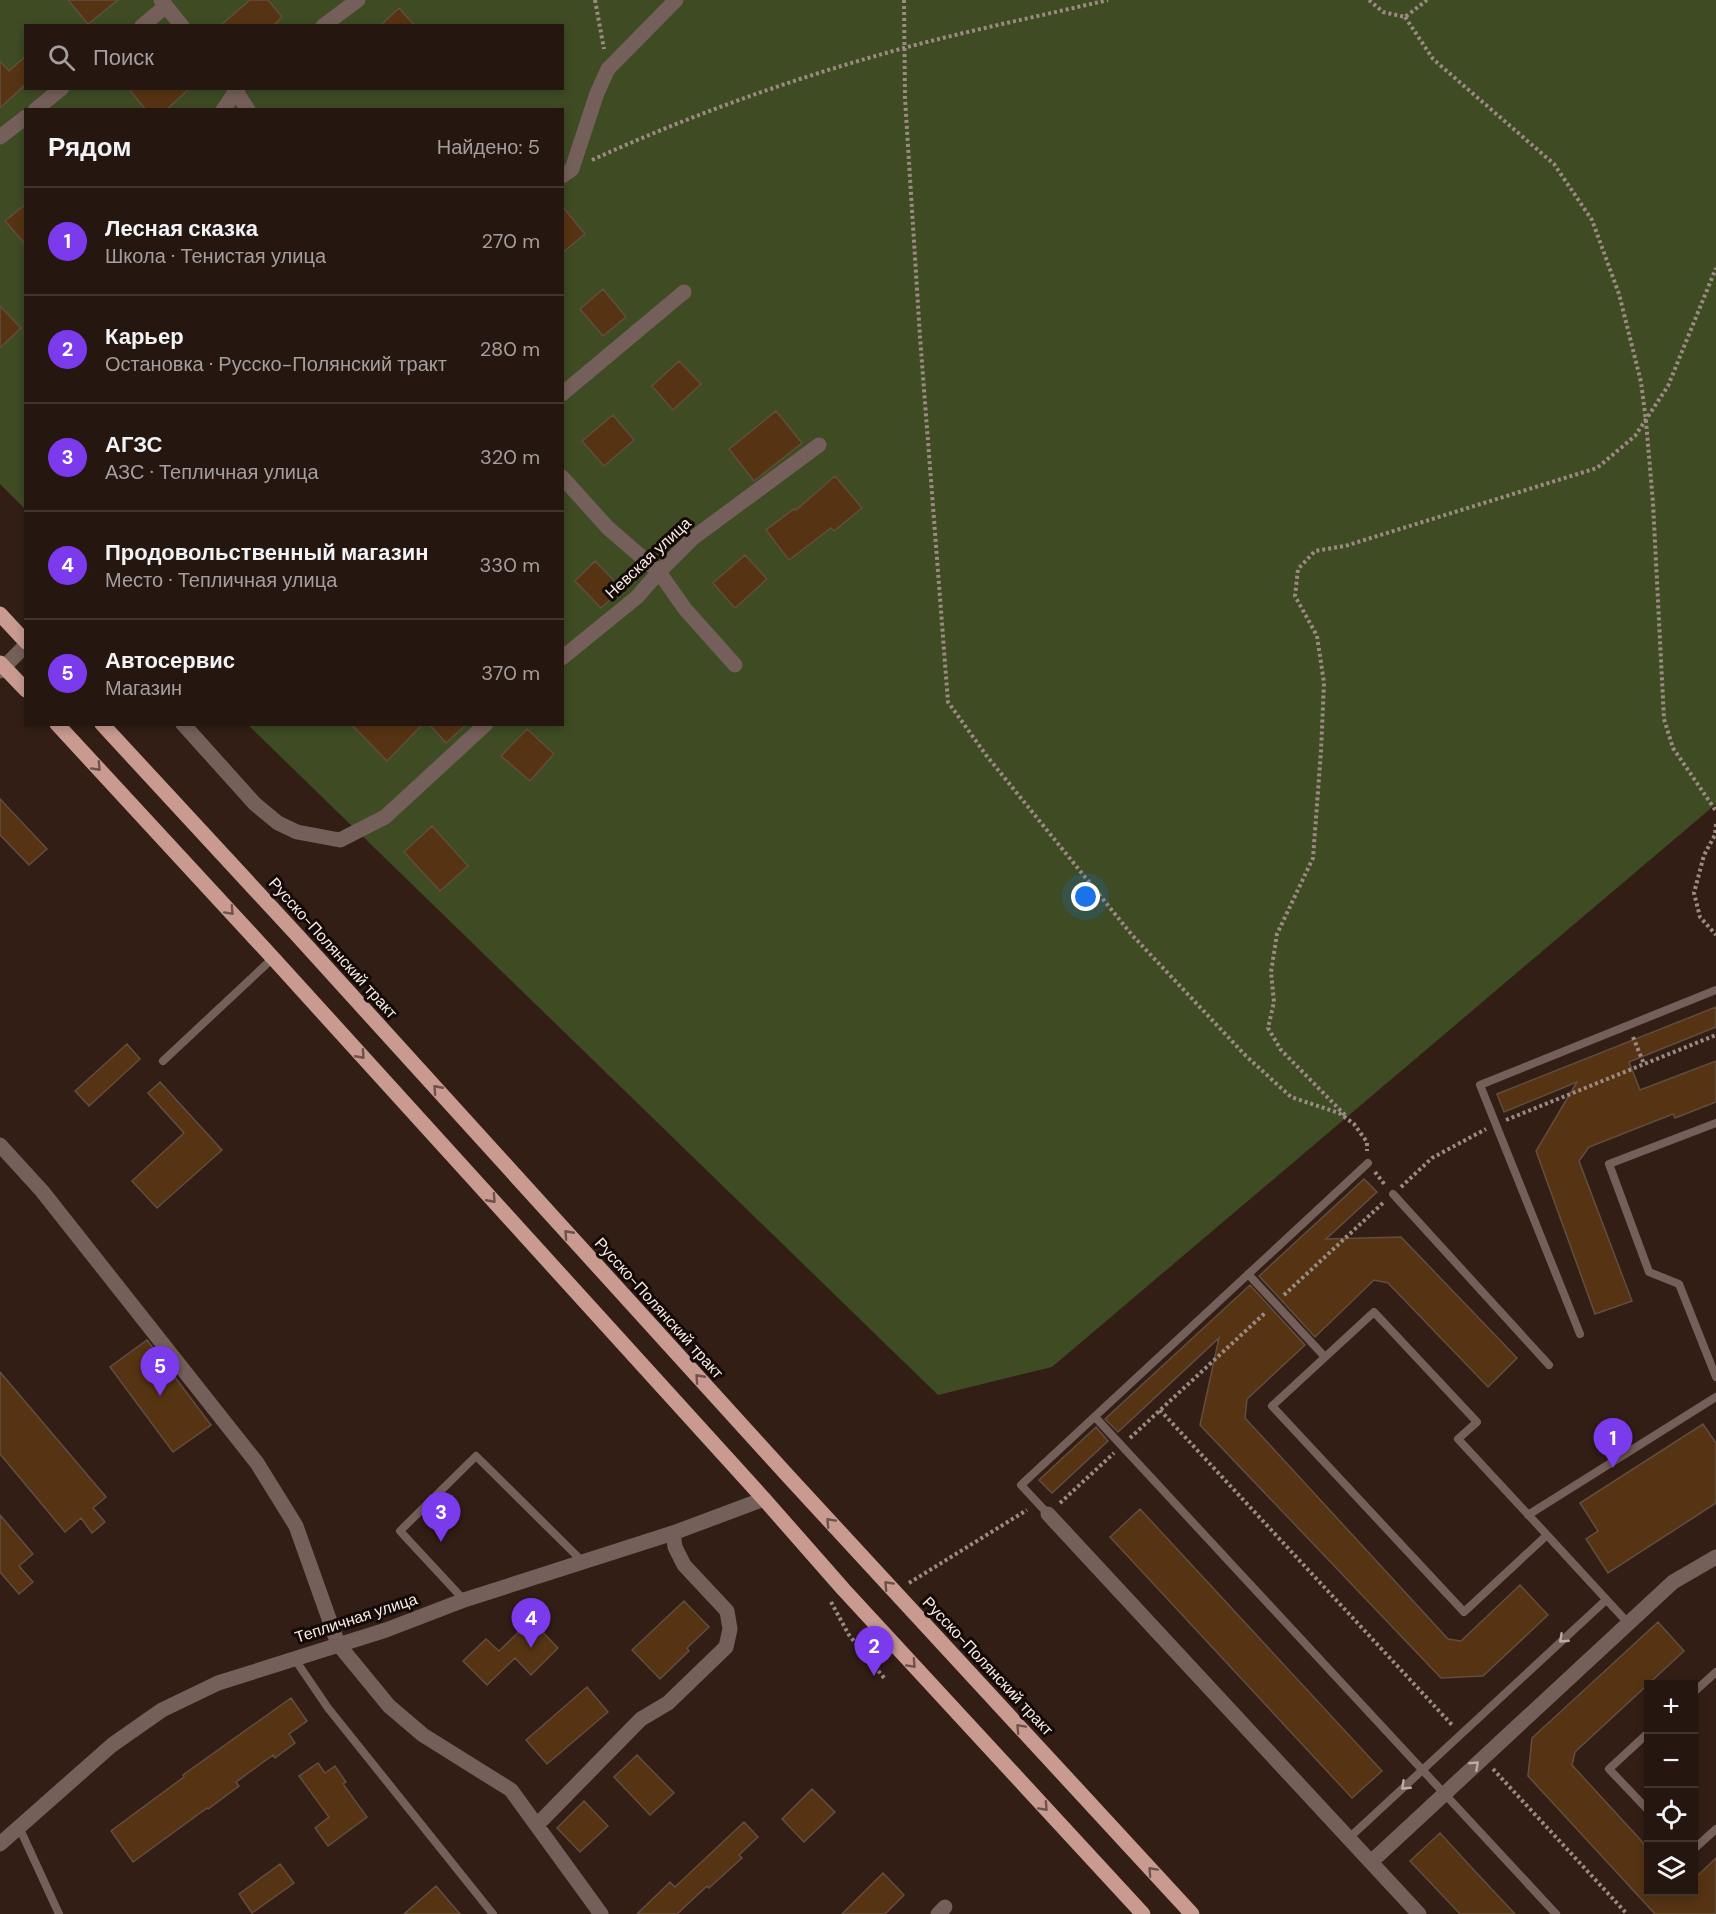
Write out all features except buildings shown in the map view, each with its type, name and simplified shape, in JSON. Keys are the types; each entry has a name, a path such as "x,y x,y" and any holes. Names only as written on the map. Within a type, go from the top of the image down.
{"main road":[{"path":"0,614 24,642"},
{"path":"1,667 24,688"},
{"path":"59,726 273,958 844,1590 1143,1914"},
{"name":"Русско-Полянский тракт","path":"104,726 788,1476 1192,1914"}],"street":[{"path":"327,24 358,0"},
{"path":"567,172 608,69 676,0"},
{"path":"144,24 164,3 180,24"},
{"path":"37,108 60,90"},
{"path":"224,108 235,90"},
{"path":"237,90 247,108"},
{"path":"0,137 24,119"},
{"path":"564,391 684,292"},
{"name":"Невская улица","path":"564,656 638,597 693,538 819,445"},
{"path":"564,479 608,528 659,572 685,609 735,665"},
{"path":"1,667 24,646"},
{"path":"185,726 255,804 278,823 297,832 340,840 385,817 484,726"},
{"path":"0,1145 42,1191 257,1463 296,1526 338,1644 389,1706 423,1735 511,1790 601,1914"},
{"name":"Тепличная улица","path":"0,1844 112,1745 162,1710 218,1683 386,1630 464,1600 673,1533 764,1499"},
{"path":"1045,1510 1419,1914"},
{"path":"537,1825 641,1719 668,1703 726,1647 730,1629 727,1611 684,1565 675,1547 673,1533"},
{"path":"1371,1862 1673,1582 1716,1557"}],"lane":[{"path":"163,1061 273,958"},
{"path":"1580,1334 1480,1085 1716,990"},
{"path":"1716,1123 1608,1164 1649,1272 1679,1284 1716,1377"},
{"path":"1045,1510 1021,1485 1368,1163"},
{"path":"1393,1194 1549,1365"},
{"path":"1248,1274 1325,1357"},
{"path":"1546,1535 1464,1612 1272,1406 1374,1312 1476,1422 1458,1440 1628,1623"},
{"path":"1527,1515 1716,1397"},
{"path":"1095,1417 1556,1914"},
{"path":"464,1600 400,1531 476,1456 582,1561"},
{"path":"1349,1838 1606,1600"},
{"path":"294,1658 328,1708 493,1914"},
{"path":"1698,1688 1716,1672"},
{"path":"1644,1806 1610,1769 1647,1734"},
{"path":"19,1827 59,1914"},
{"path":"1698,1845 1716,1829"}],"path":[{"path":"595,0 608,69"},
{"path":"904,0 905,98 919,325 948,702 986,755 1132,935 1246,1056 1291,1097 1339,1113 1354,1124"},
{"path":"567,172 637,139 762,91 904,48 1108,0"},
{"path":"1369,0 1383,12 1405,17 1433,59 1554,164 1592,220 1619,294 1641,382 1653,502 1664,719 1673,748 1716,811"},
{"path":"1405,17 1427,0"},
{"path":"1393,1194 1368,1163 1366,1142 1354,1124 1281,1050 1268,1028 1274,1002 1271,972 1277,934 1313,858 1321,751 1324,683 1317,636 1295,596 1298,569 1315,551 1345,546 1597,468 1635,436 1668,386 1716,268"},
{"path":"1716,824 1715,835 1704,855 1694,892 1700,917 1716,935"},
{"path":"1629,1025 1644,1064"},
{"path":"1496,1124 1716,1035"},
{"path":"1160,1410 1461,1734"},
{"path":"903,1577 910,1584 1028,1509 1045,1510"},
{"path":"831,1602 849,1635 885,1679"},
{"path":"1483,1758 1627,1914"}],"green space":[{"path":"0,0 1716,0 1716,804 1052,1367 938,1395 249,726 564,726 564,108 24,108 24,508 0,484"}],"place":[{"name":"Автосервис","path":"160,1396"},
{"name":"Лесная сказка","path":"1613,1468"},
{"name":"АГЗС","path":"441,1542"},
{"name":"Продовольственный магазин","path":"531,1648"},
{"name":"Карьер","path":"874,1676"}]}
